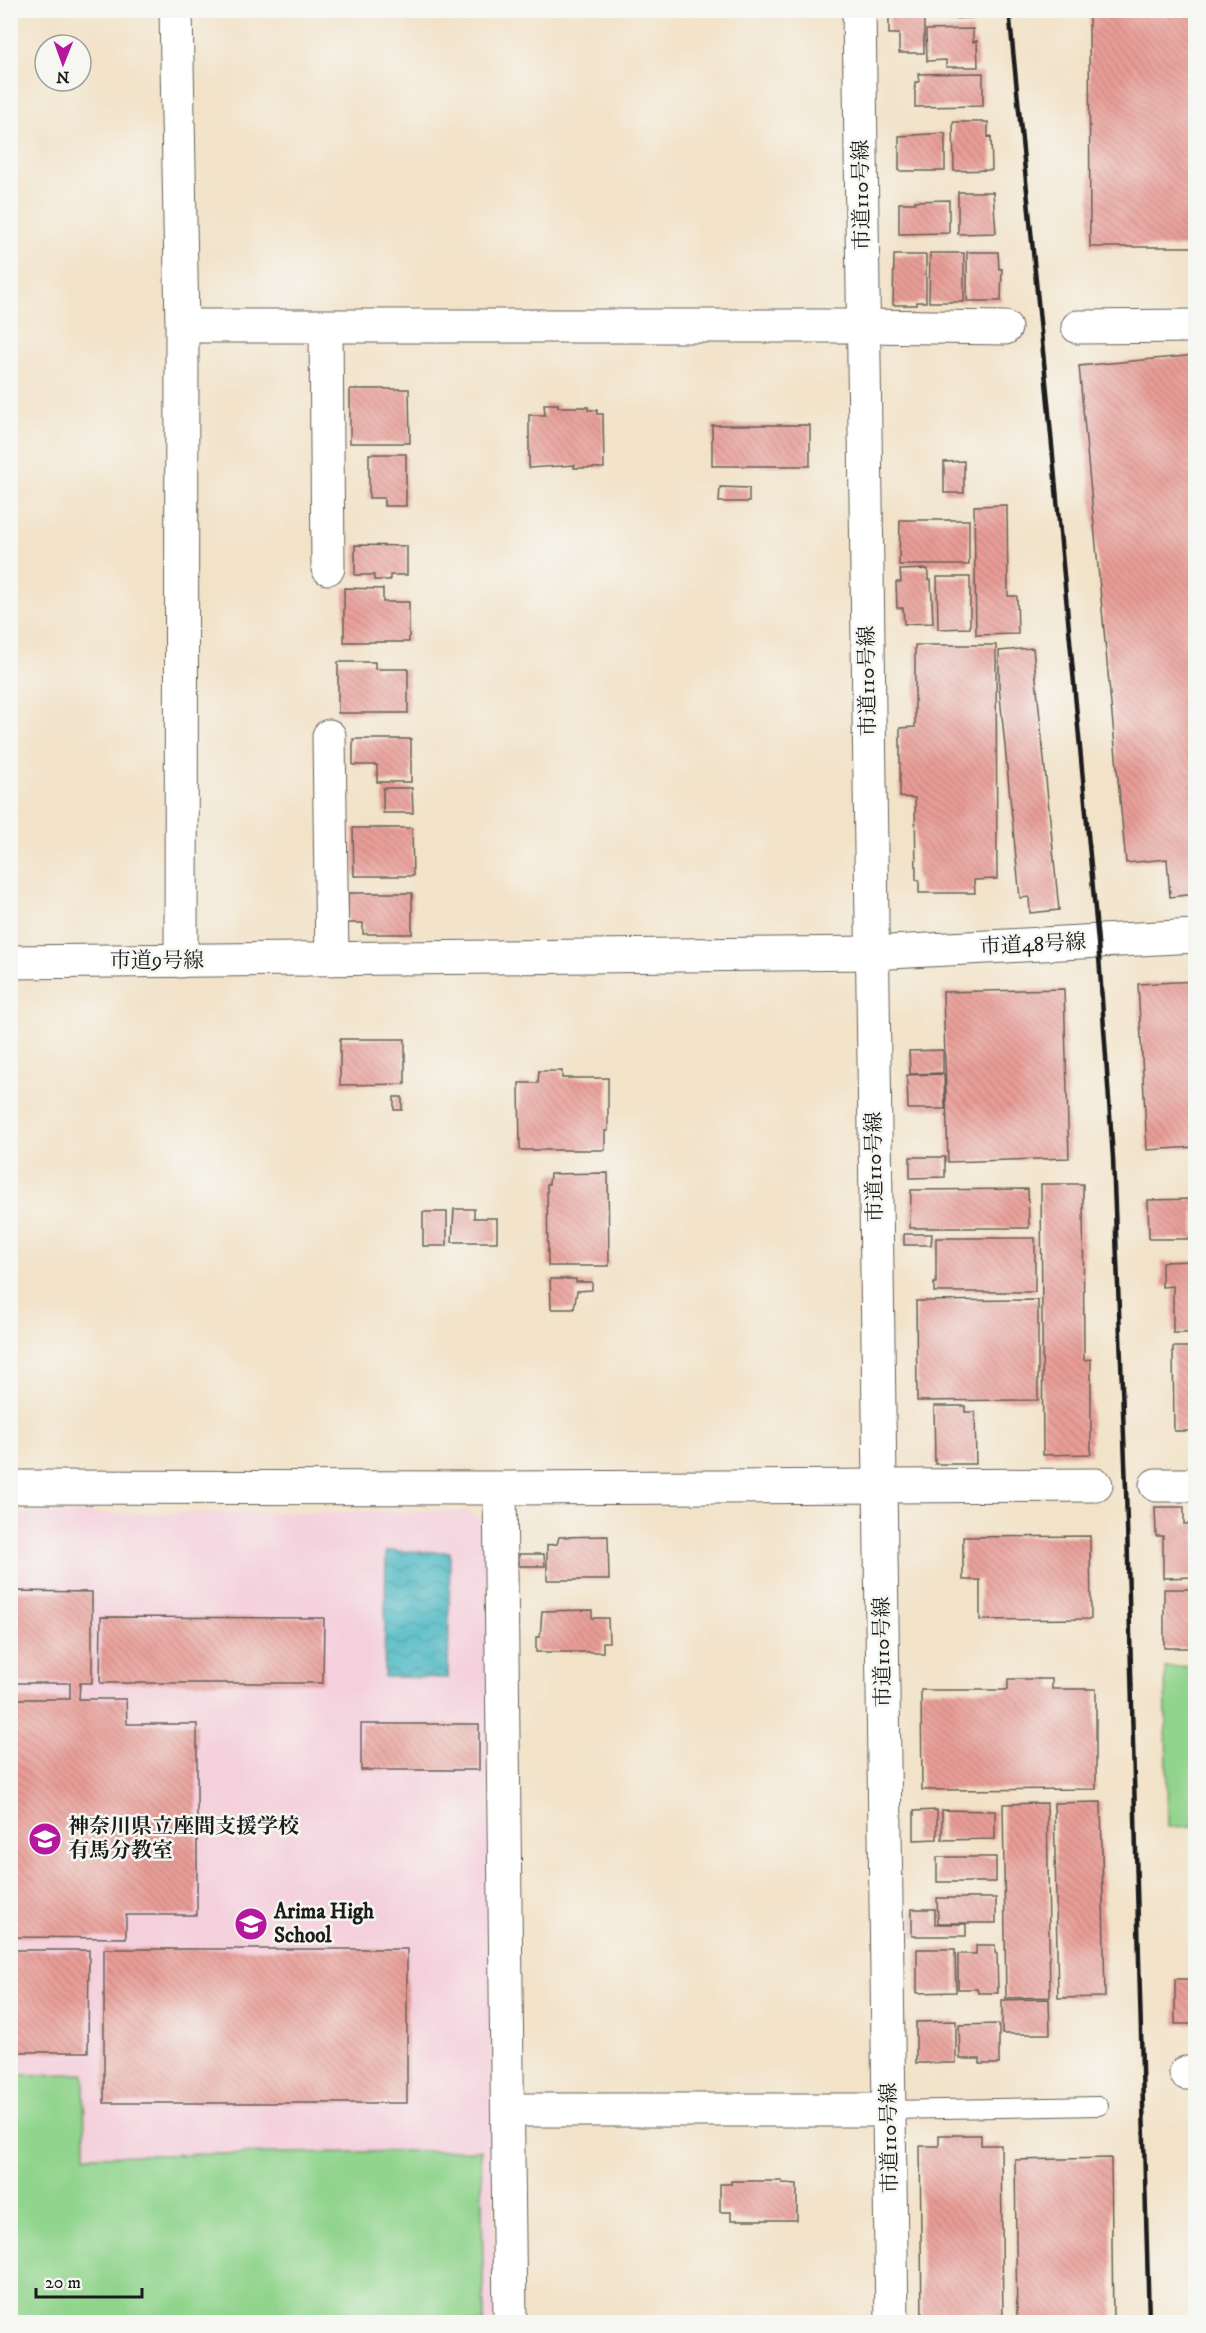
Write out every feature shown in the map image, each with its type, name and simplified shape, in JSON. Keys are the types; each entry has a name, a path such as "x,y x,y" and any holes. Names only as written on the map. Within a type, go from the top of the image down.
{"street":[{"path":"176,10 182,326 181,961"},
{"name":"市道110号線","path":"859,10 892,2322"},
{"path":"182,326 1005,328"},
{"path":"326,326 328,568"},
{"path":"1078,327 1196,326"},
{"path":"318,959 329,736"},
{"name":"市道48号線","path":"318,959 871,953 1196,936"},
{"name":"市道9号線","path":"10,962 318,959"},
{"path":"10,1487 500,1488 1096,1485"},
{"path":"1156,1485 1196,1485"},
{"path":"500,1488 510,2322"},
{"path":"508,2110 889,2110"}],"lane":[{"path":"889,2110 1098,2106"}],"shaded area":[{"name":"Arima High School","path":"467,1511 487,1525 495,2322 11,2322 10,1514"}],"green space":[{"path":"1195,1666 1195,1826 1168,1827 1165,1667"},
{"path":"84,2074 85,2156 481,2150 484,2322 11,2322 11,2075"}],"water":[{"path":"386,1551 450,1552 448,1678 384,1677"}],"building":[{"path":"889,10 924,10 924,53 899,53 899,34 889,34"},
{"path":"936,10 973,10 973,18 936,19"},
{"path":"1089,10 1196,10 1196,247 1090,247"},
{"path":"973,29 973,42 977,41 978,67 946,67 946,60 927,61 926,30"},
{"path":"983,73 983,106 915,107 915,82 919,82 918,74"},
{"path":"953,122 988,122 988,137 991,136 992,170 954,171"},
{"path":"945,133 945,171 899,171 899,136"},
{"path":"958,192 993,192 996,233 958,234"},
{"path":"949,200 949,233 899,234 899,203"},
{"path":"967,252 998,252 999,269 1002,269 1001,301 967,301"},
{"path":"930,253 964,253 964,302 929,302"},
{"path":"894,255 926,255 926,302 917,302 917,305 893,305"},
{"path":"1196,355 1196,894 1170,897 1167,859 1126,863 1079,366"},
{"path":"350,389 409,389 410,443 350,443"},
{"path":"544,404 558,404 558,407 588,407 588,410 597,410 597,414 603,414 604,468 574,468 575,465 529,468 529,415 545,415"},
{"path":"712,425 810,425 810,466 712,466"},
{"path":"369,454 406,454 406,506 384,506 384,498 369,498"},
{"path":"964,461 964,493 944,493 944,462"},
{"path":"720,487 749,488 749,502 719,502"},
{"path":"1007,505 1008,596 1017,596 1018,634 976,635 974,506"},
{"path":"900,520 969,520 969,565 899,565"},
{"path":"355,545 407,546 407,575 390,575 390,580 374,580 374,575 355,575"},
{"path":"928,569 928,580 931,580 933,623 904,624 903,608 897,608 896,582 901,582 900,570"},
{"path":"937,577 970,577 970,628 938,629"},
{"path":"344,588 383,589 383,602 409,602 409,642 344,642"},
{"path":"915,645 996,645 997,879 974,880 975,893 919,893 919,880 916,880 915,798 900,797 900,728 915,727"},
{"path":"1033,648 1059,910 1030,913 1029,897 1020,898 999,686 999,651"},
{"path":"338,662 375,662 375,669 408,669 408,713 338,713"},
{"path":"353,739 411,739 411,782 377,782 377,765 353,765"},
{"path":"383,788 412,788 413,813 383,813"},
{"path":"353,828 412,828 413,876 354,876"},
{"path":"348,893 412,893 412,934 363,934 363,923 348,923"},
{"path":"1196,981 1196,1147 1147,1150 1138,984"},
{"path":"1064,989 1069,1158 948,1162 943,992"},
{"path":"340,1039 405,1039 405,1084 340,1085"},
{"path":"943,1050 943,1073 910,1074 909,1051"},
{"path":"539,1071 562,1071 562,1078 608,1078 608,1131 605,1131 605,1150 520,1150 519,1083 538,1083"},
{"path":"944,1074 945,1109 908,1109 907,1075"},
{"path":"394,1097 402,1097 402,1110 394,1110"},
{"path":"910,1157 945,1157 945,1177 910,1178"},
{"path":"608,1173 609,1266 548,1266 547,1184 549,1184 550,1174"},
{"path":"1041,1184 1083,1184 1084,1360 1091,1359 1091,1454 1043,1455"},
{"path":"1028,1189 1029,1228 910,1228 911,1190"},
{"path":"1194,1199 1194,1239 1149,1239 1148,1200"},
{"path":"454,1209 474,1209 474,1218 497,1218 497,1242 452,1242"},
{"path":"423,1212 447,1212 447,1246 423,1246"},
{"path":"904,1234 932,1234 931,1245 904,1245"},
{"path":"936,1238 1035,1238 1035,1292 934,1292"},
{"path":"1194,1261 1195,1333 1173,1333 1173,1286 1162,1287 1162,1262"},
{"path":"550,1279 576,1279 576,1282 592,1282 592,1290 577,1291 574,1309 551,1309"},
{"path":"1038,1300 1038,1400 917,1401 916,1301"},
{"path":"1173,1347 1195,1347 1196,1431 1174,1431"},
{"path":"934,1406 965,1406 965,1412 975,1412 976,1464 935,1464"},
{"path":"1155,1507 1184,1507 1184,1524 1196,1524 1196,1577 1163,1578 1163,1536 1156,1536"},
{"path":"608,1536 609,1580 547,1580 547,1545 557,1544 559,1537"},
{"path":"1090,1536 1091,1619 980,1620 980,1580 963,1580 963,1537"},
{"path":"519,1554 544,1554 545,1566 519,1566"},
{"path":"1164,1589 1193,1589 1193,1598 1196,1598 1196,1648 1164,1648"},
{"path":"10,1591 92,1592 92,1683 80,1683 79,1699 126,1699 127,1724 197,1724 197,1915 126,1915 126,1938 10,1937 10,1699 70,1699 70,1683 10,1683"},
{"path":"592,1610 592,1618 608,1618 609,1642 603,1642 603,1652 536,1652 536,1637 540,1637 542,1611"},
{"path":"101,1617 324,1618 323,1683 100,1683"},
{"path":"1008,1679 1052,1679 1052,1689 1096,1689 1096,1789 922,1790 921,1690 1008,1690"},
{"path":"361,1724 479,1724 479,1770 361,1770"},
{"path":"1101,1802 1105,1997 1058,1998 1054,1803"},
{"path":"1047,1803 1050,1997 1006,1998 1003,1804"},
{"path":"937,1810 937,1839 914,1840 914,1811"},
{"path":"942,1810 995,1811 995,1839 942,1840"},
{"path":"937,1857 996,1857 996,1882 937,1882"},
{"path":"937,1898 996,1898 996,1923 938,1923"},
{"path":"912,1909 935,1909 935,1924 966,1924 966,1936 912,1936"},
{"path":"976,1945 995,1945 998,1993 978,1993 977,1989 958,1989 958,1954 976,1954"},
{"path":"104,1949 407,1949 407,2103 104,2103"},
{"path":"917,1949 955,1949 956,1992 917,1993"},
{"path":"10,1950 89,1950 88,2052 10,2052"},
{"path":"1175,1979 1196,1979 1196,2024 1175,2024"},
{"path":"1049,1999 1050,2034 1002,2034 1002,2000"},
{"path":"956,2021 956,2063 916,2063 916,2022"},
{"path":"999,2024 999,2064 980,2064 980,2059 960,2059 959,2025"},
{"path":"939,2135 981,2135 981,2145 1001,2145 1003,2322 922,2322 920,2146 939,2146"},
{"path":"1111,2158 1113,2322 1017,2322 1015,2160"},
{"path":"731,2181 782,2181 782,2183 797,2184 797,2220 731,2220 731,2212 720,2212 720,2184 731,2184"}],"railway":[{"path":"1009,10 1098,942 1113,1158 1126,1488 1149,2322"}],"place":[{"name":"神奈川県立座間支援学校 有馬分教室","path":"45,1839"},
{"name":"Arima High School","path":"251,1924"}]}
